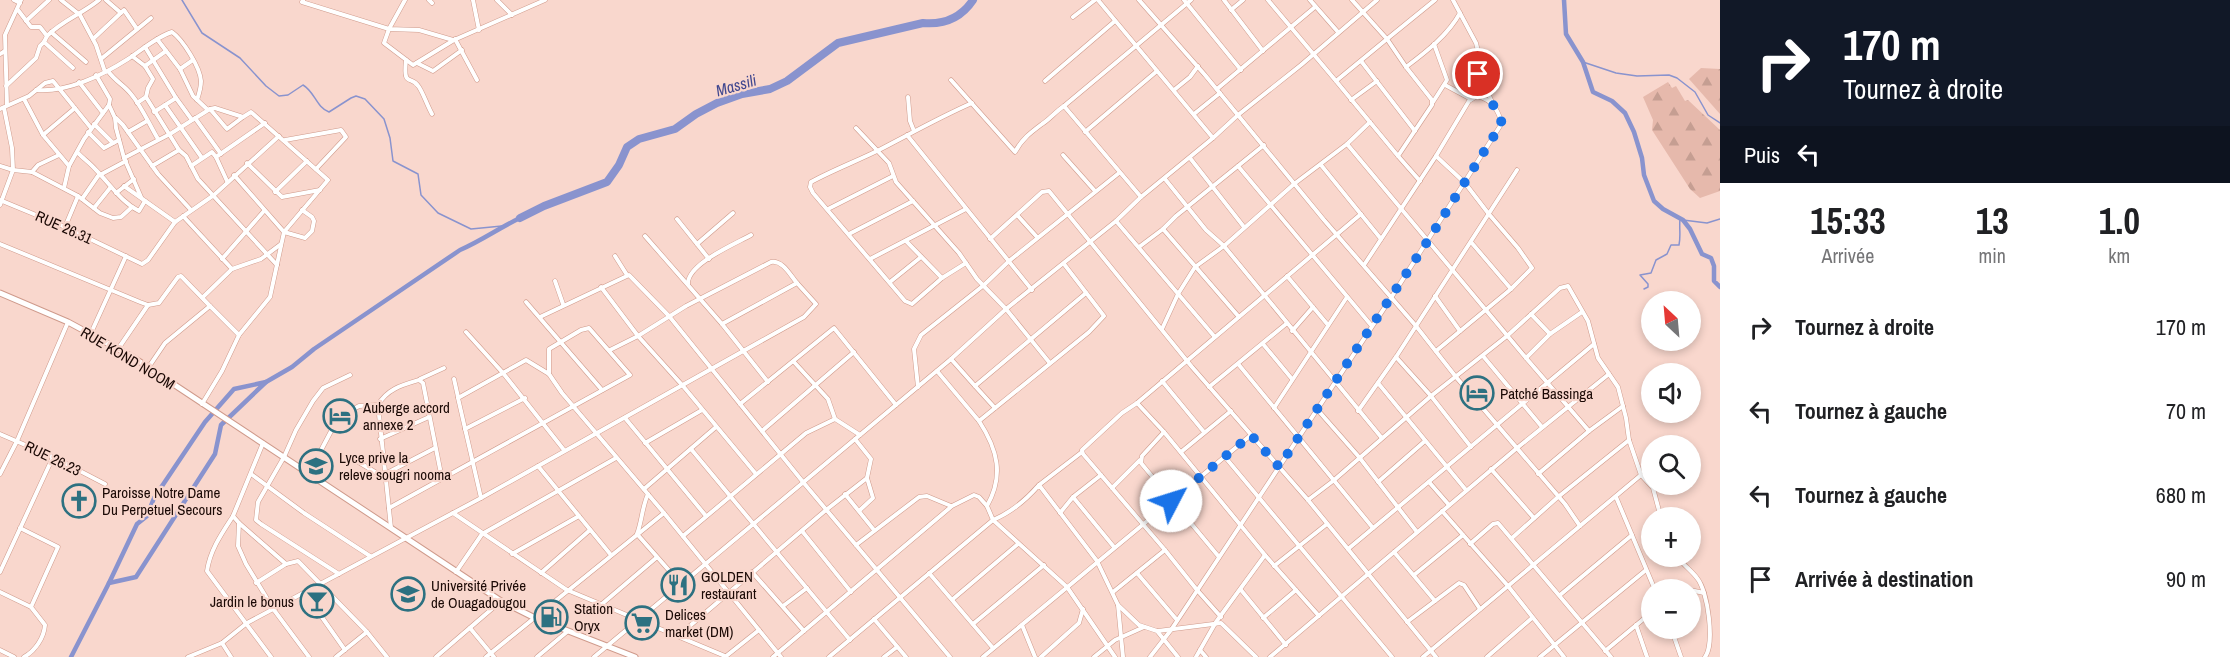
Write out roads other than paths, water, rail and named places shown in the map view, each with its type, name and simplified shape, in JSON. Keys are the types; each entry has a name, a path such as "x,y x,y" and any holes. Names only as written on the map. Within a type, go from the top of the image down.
{"street":[{"path":"1,202 13,170 12,148 4,107 6,51 2,36 21,1 14,0"},
{"path":"26,21 49,0"},
{"path":"61,0 80,15 106,71 117,83 123,85 137,103 158,139"},
{"path":"4,84 36,58 47,36 63,21 80,15 99,0"},
{"path":"106,0 121,13"},
{"path":"405,0 384,43 413,65 454,39 545,0"},
{"path":"473,0 479,30"},
{"path":"497,0 512,15"},
{"path":"1073,17 1097,0 1213,138"},
{"path":"1139,0 1219,91 1580,526"},
{"path":"951,80 1014,152 1027,135 1137,47 1191,0"},
{"path":"1224,0 1263,51"},
{"path":"1231,10 1243,0"},
{"path":"1268,0 1420,181"},
{"path":"1310,0 1338,32"},
{"path":"1352,0 1387,39 1406,67 1431,96 1432,102"},
{"path":"594,657 1377,0"},
{"path":"1336,81 1435,0"},
{"path":"1453,0 1476,43 1477,70 1492,103"},
{"path":"301,1 389,29 419,30 454,39 477,80"},
{"path":"1186,2 1241,70"},
{"path":"1194,114 1241,70 1315,7"},
{"path":"17,10 32,27 40,27 47,36"},
{"path":"93,39 124,10 137,29"},
{"path":"1406,67 1453,27 1460,13"},
{"path":"101,59 151,18"},
{"path":"1045,81 1116,21"},
{"path":"51,32 86,62"},
{"path":"36,90 48,91 106,71 170,32 174,33 193,60 201,82 197,100"},
{"path":"157,39 180,69 191,93 227,129 251,112 328,180 284,232 278,265 267,302 238,335 222,371 201,404"},
{"path":"44,42 73,68"},
{"path":"1398,156 1432,102 1446,85 1446,77 1434,44"},
{"path":"145,47 176,98 221,154"},
{"path":"417,63 433,71 462,50"},
{"path":"0,54 6,51"},
{"path":"145,66 166,51"},
{"path":"132,56 145,66 153,79 146,98 179,150 186,156 198,179 278,265"},
{"path":"180,69 193,60"},
{"path":"406,60 405,76 408,81 418,86 432,114"},
{"path":"1360,61 1415,131"},
{"path":"1174,90 1190,77 1198,66"},
{"path":"1085,132 1156,71"},
{"path":"64,188 69,166 91,128 109,105 110,99 96,75"},
{"path":"4,107 24,99 52,81 91,128 104,148 119,140"},
{"path":"1351,100 1377,81"},
{"path":"79,82 103,113"},
{"path":"1446,85 1471,99"},
{"path":"1150,657 1171,630 1259,498 1465,183 1502,123 1497,108 1492,103 1481,96 1471,99 1364,265"},
{"path":"908,97 910,121 914,131"},
{"path":"137,103 146,98"},
{"path":"154,112 176,98"},
{"path":"24,99 43,135 69,166"},
{"path":"966,263 942,278 912,304 905,301 810,187 811,182 972,103"},
{"path":"109,105 152,166 191,210"},
{"path":"165,105 202,158"},
{"path":"1064,106 1141,197"},
{"path":"43,135 75,108"},
{"path":"65,227 80,197 95,180 140,149 170,134 209,109 215,108 243,117"},
{"path":"116,118 125,160 141,197"},
{"path":"128,132 147,121"},
{"path":"1162,330 1178,294 1195,267 1224,246 1294,184 1347,144 1370,122"},
{"path":"216,157 265,123"},
{"path":"91,128 113,143"},
{"path":"856,128 889,163 893,176 913,201 1049,362"},
{"path":"285,140 341,130 346,137 316,170"},
{"path":"907,135 1032,290"},
{"path":"91,333 126,256 138,263 144,263 175,222 214,195 279,136"},
{"path":"1347,144 1589,431"},
{"path":"1138,247 1163,230 1264,145"},
{"path":"152,166 179,150"},
{"path":"191,166 212,152 227,181"},
{"path":"78,153 110,188 132,207 139,211 145,201"},
{"path":"32,172 37,166 59,155"},
{"path":"1063,155 1095,191"},
{"path":"1436,156 1465,183 1532,267 1511,290 1436,351"},
{"path":"1190,158 1244,227"},
{"path":"275,192 307,161"},
{"path":"247,164 279,196 285,197 320,190"},
{"path":"1321,165 1381,239"},
{"path":"0,166 32,172 80,197 100,213 118,219 132,207"},
{"path":"1238,166 1269,206 1371,325"},
{"path":"1358,411 1396,357 1517,170"},
{"path":"918,387 914,349 921,335 984,285 1066,214 1119,173"},
{"path":"234,175 284,232 305,238 312,231 314,221 302,210"},
{"path":"828,209 893,176"},
{"path":"116,193 134,179"},
{"path":"1165,179 1206,230 1224,246 1381,437"},
{"path":"124,186 175,222"},
{"path":"94,208 110,188"},
{"path":"990,239 1046,190 1049,191 1209,387 1308,500 1436,657"},
{"path":"849,234 913,201"},
{"name":"RUE 26.31","path":"1,202 65,227 126,256"},
{"path":"870,259 966,209"},
{"path":"222,259 264,211"},
{"path":"697,244 733,213"},
{"path":"829,657 993,520 1027,498 1039,485 1082,452 1110,424 1361,214"},
{"path":"183,216 232,269"},
{"path":"1018,216 1037,238"},
{"path":"676,219 709,259"},
{"path":"1116,221 1214,336"},
{"path":"1163,230 1239,316"},
{"path":"688,286 690,274 709,259 751,235"},
{"path":"645,236 744,350 768,382"},
{"path":"906,241 942,278"},
{"path":"1471,242 1511,290"},
{"path":"0,244 111,291 148,304 159,303 179,276 203,297 238,335"},
{"path":"203,297 232,269 251,263 281,244"},
{"path":"615,256 627,275 669,316 826,510 950,657"},
{"path":"890,282 921,257"},
{"path":"188,657 222,643 247,623 481,498 804,318 816,304 781,264 776,261 771,262 610,350"},
{"path":"979,421 1049,362 1089,332 1104,316 1064,264"},
{"path":"540,317 627,275"},
{"path":"1287,276 1328,325"},
{"path":"555,281 564,304"},
{"path":"722,324 797,283"},
{"path":"1308,500 1333,481 1381,437 1507,336 1560,288 1568,286 1591,328 1598,358 1618,387 1629,440 1641,476 1423,657"},
{"path":"601,287 638,336 756,474"},
{"name":"RUE KOND NOOM","path":"0,293 68,322 118,349 501,601 535,618 635,657"},
{"path":"975,386 1086,293"},
{"path":"1435,296 1460,331"},
{"path":"1274,408 1347,297"},
{"path":"526,302 602,390"},
{"path":"118,349 148,304"},
{"path":"148,368 165,343 210,306"},
{"path":"1292,331 1313,307"},
{"path":"1526,358 1550,334 1582,312"},
{"path":"1531,314 1550,334"},
{"path":"0,474 17,441 68,322"},
{"path":"1209,387 1239,365 1286,324"},
{"path":"389,508 630,375 589,328 585,328 549,349 547,353 549,374"},
{"path":"740,404 834,328 896,405"},
{"path":"466,332 525,398 564,450"},
{"path":"1348,549 1594,343"},
{"path":"1263,344 1292,379"},
{"path":"762,431 854,352"},
{"path":"1483,356 1542,427"},
{"path":"1396,357 1431,396 1471,447"},
{"path":"951,359 995,408"},
{"path":"458,398 526,360 549,374 616,459 664,513 779,655"},
{"path":"794,362 828,399 835,419 860,435"},
{"path":"1239,365 1373,528"},
{"path":"391,528 378,405 388,393 402,385 444,368"},
{"path":"937,371 979,421 990,440 998,474 992,498 987,506"},
{"path":"339,574 256,520 258,502 318,393 350,375"},
{"path":"1270,657 1491,469 1609,375"},
{"path":"454,379 481,498"},
{"path":"419,380 424,386 442,479"},
{"path":"1162,381 1204,432"},
{"path":"1378,383 1466,490"},
{"path":"465,429 525,398"},
{"path":"1137,403 1319,616"},
{"path":"309,473 338,418 359,406 378,405"},
{"path":"1538,474 1623,406"},
{"path":"1316,408 1359,457 1418,532"},
{"path":"645,442 702,410"},
{"path":"1180,452 1231,411"},
{"path":"380,439 429,417"},
{"path":"624,418 706,516"},
{"path":"683,536 806,433 835,419"},
{"path":"644,489 716,427"},
{"path":"1112,488 1164,432"},
{"name":"RUE 26.23","path":"0,434 105,484"},
{"path":"983,657 1251,435"},
{"path":"855,439 871,459 867,478 873,498 860,510"},
{"path":"1512,538 1557,497 1629,440"},
{"path":"1378,482 1425,441"},
{"path":"263,443 233,516 208,561 207,571 271,657"},
{"path":"386,476 435,448"},
{"path":"691,449 850,640"},
{"path":"1082,452 1221,617"},
{"path":"0,572 52,457"},
{"path":"350,457 386,476"},
{"path":"1225,457 1392,657"},
{"path":"456,573 482,534 616,459"},
{"path":"1140,459 1140,463 1219,557"},
{"path":"538,466 611,555"},
{"path":"1491,469 1534,518"},
{"path":"251,474 370,556"},
{"path":"1060,513 1073,497 1101,475"},
{"path":"678,636 845,494 867,478"},
{"path":"1429,482 1449,505"},
{"path":"1039,485 1097,561 1113,592 1118,605 1124,657"},
{"path":"637,534 648,494"},
{"path":"845,494 874,530"},
{"path":"773,657 779,655 826,612 952,506 974,495 987,506 993,520 1067,588 1115,657"},
{"path":"856,545 919,497 927,496 952,506"},
{"path":"1617,496 1650,579"},
{"path":"1073,497 1114,547"},
{"path":"1442,511 1508,586 1564,657"},
{"path":"453,513 567,590 640,619 725,657 759,630"},
{"path":"486,657 492,655 567,590 664,513"},
{"path":"233,516 286,564"},
{"path":"512,554 579,516"},
{"path":"239,523 238,546 256,583 309,657"},
{"path":"1470,544 1494,523 1498,523 1611,657"},
{"path":"1275,566 1327,524"},
{"path":"20,528 58,547 32,607"},
{"path":"541,573 590,530"},
{"path":"802,531 851,592"},
{"path":"637,534 681,584"},
{"path":"1414,575 1463,535"},
{"path":"1560,595 1632,535"},
{"path":"953,599 1018,544"},
{"path":"1113,592 1165,550"},
{"path":"1395,552 1435,601"},
{"path":"256,583 286,564 309,554"},
{"path":"1196,657 1216,622 1265,555"},
{"path":"602,604 656,558"},
{"path":"297,560 322,583 367,632 386,657"},
{"path":"973,624 1044,565"},
{"path":"1687,567 1697,577 1704,593 1710,644 1704,657"},
{"path":"1540,657 1646,570"},
{"path":"752,572 804,631"},
{"path":"929,573 993,648"},
{"path":"1137,573 1177,620"},
{"path":"1407,622 1459,583 1464,585 1480,609"},
{"path":"783,606 807,588"},
{"path":"1241,590 1286,645"},
{"path":"1263,618 1296,590"},
{"path":"0,592 32,607 46,628 35,648 24,657"},
{"path":"305,593 345,650"},
{"path":"436,657 501,601"},
{"path":"1118,605 1132,620 1157,631 1216,622 1224,625 1256,657"},
{"path":"1041,657 1079,623 1083,609"},
{"path":"1487,657 1532,618"},
{"path":"874,619 906,657"},
{"path":"1605,651 1641,621"},
{"path":"1022,625 1035,657"},
{"path":"1636,625 1647,657"},
{"path":"470,627 492,655"},
{"path":"1094,657 1122,637 1144,627"},
{"path":"537,657 568,631"},
{"path":"1157,631 1178,657"},
{"path":"336,657 367,632"},
{"path":"1675,639 1681,657"},
{"path":"222,643 231,657"},
{"path":"884,657 897,647"},
{"path":"0,650 14,657"},
{"path":"1200,650 1206,657"}],"waterway":[{"path":"182,0 202,33 240,58 266,86 279,96 288,95 303,85 321,107 329,112 356,96 365,99 384,119 390,138 393,161 418,174 421,195 438,213 471,229 502,226"},
{"name":"Massili","path":"520,218 544,206 607,182 619,165 627,147 639,139 675,129 717,103 742,94 770,89 787,81 838,43 923,23 938,23 952,19 958,16 973,0"},
{"path":"1564,0 1566,34 1583,62 1593,92 1612,101 1625,113 1634,132 1642,158 1644,175 1654,201 1683,220 1690,229 1702,254 1711,258 1714,266 1714,281 1720,287"},
{"path":"1583,62 1616,73 1637,76 1669,75 1677,78 1695,92 1708,115 1720,123"},
{"path":"71,657 109,583 136,577 215,454 221,425 266,382 292,367 314,349 460,250 520,218"},
{"path":"1644,289 1648,287 1648,284 1640,275 1651,273 1656,260 1667,254 1671,245 1679,245 1680,219"},
{"path":"1683,220 1707,223 1720,219"},
{"path":"109,583 137,524 147,516 154,498 205,422 234,389 266,382"}],"place":[{"name":"Patché Bassinga","path":"1477,393"},
{"name":"Auberge accord annexe 2","path":"340,416"},
{"name":"Lyce prive la releve sougri nooma","path":"316,466"},
{"name":"Paroisse Notre Dame Du Perpetuel Secours","path":"79,501"},
{"name":"GOLDEN restaurant","path":"678,585"},
{"name":"Université Privée de Ouagadougou","path":"408,594"},
{"name":"Jardin le bonus","path":"317,601"},
{"name":"Station Oryx","path":"551,617"},
{"name":"Delices market (DM)","path":"642,623"}]}
